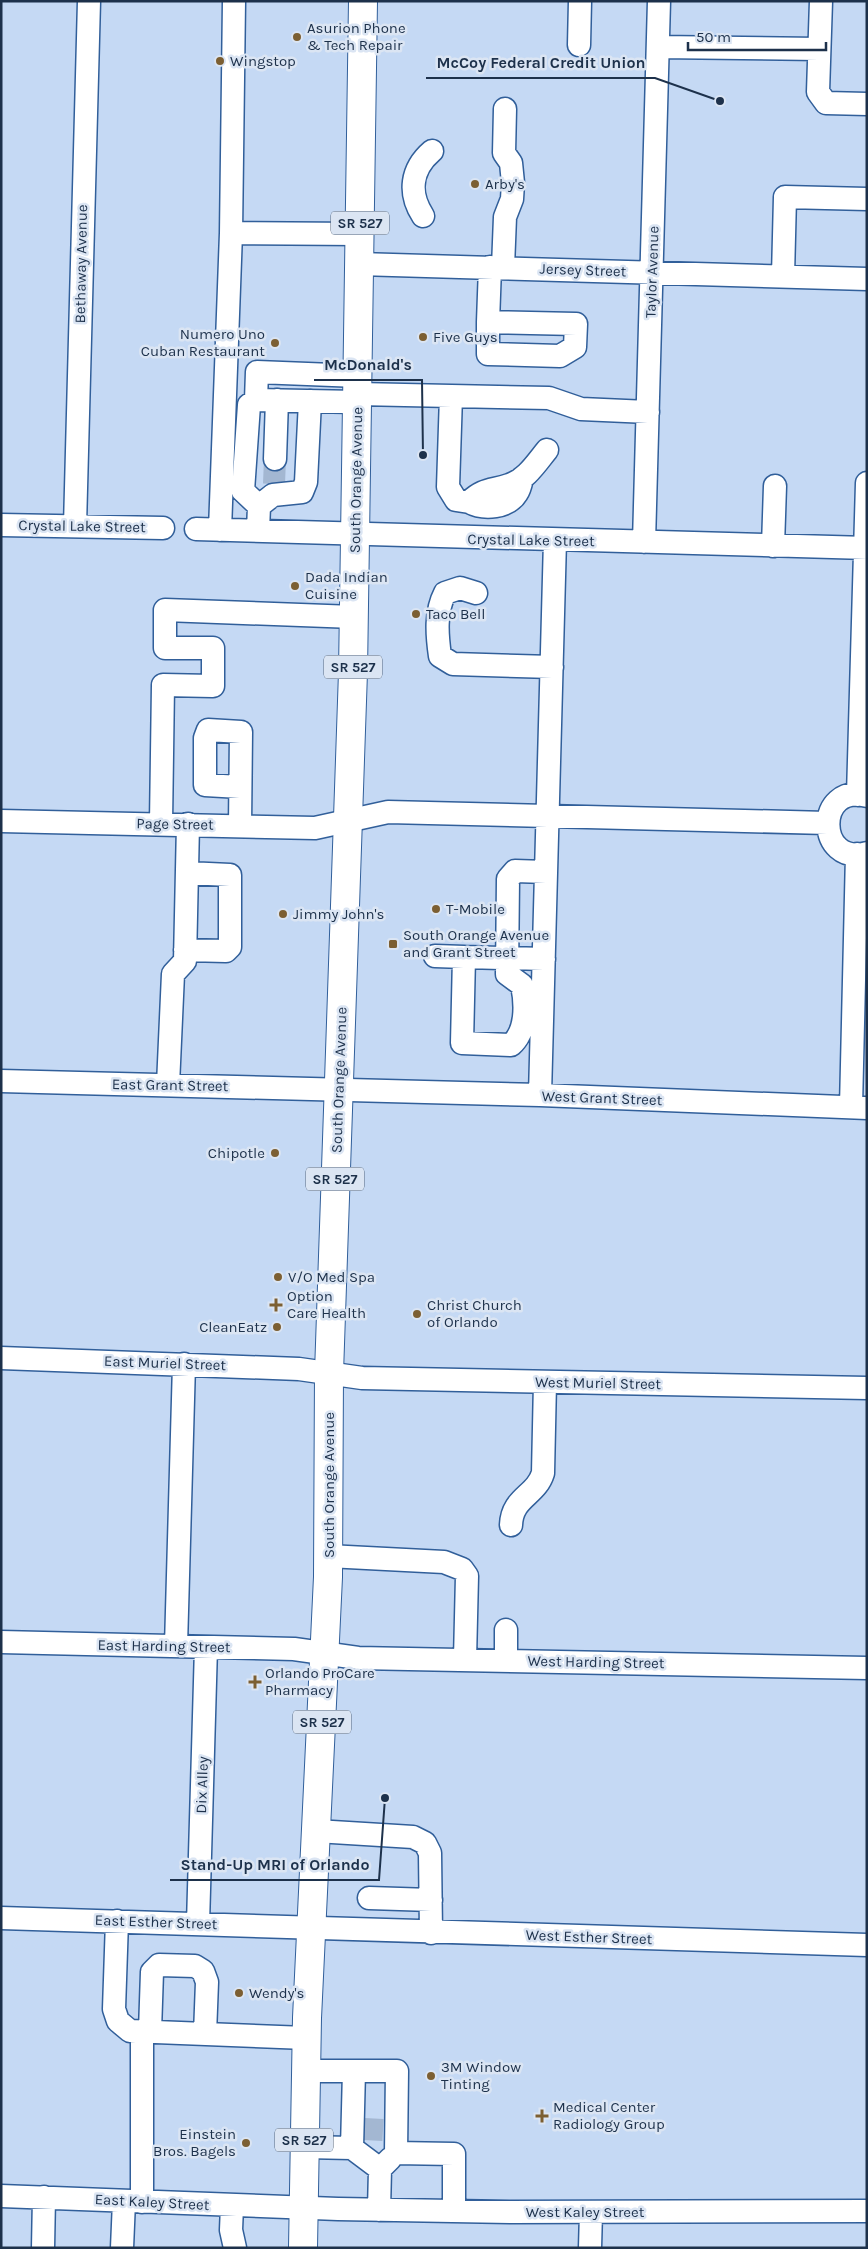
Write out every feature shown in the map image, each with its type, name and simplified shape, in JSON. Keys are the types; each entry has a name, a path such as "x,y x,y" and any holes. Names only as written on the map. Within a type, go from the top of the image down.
{"main road":[{"name":"South Orange Avenue","path":"303,2248 306,2038 326,1653 329,1373 338,1090 345,942 354,617 363,1"}],"street":[{"name":"Bethaway Avenue","path":"75,526 89,1"},
{"path":"220,530 231,233 234,1"},
{"path":"579,45 580,1"},
{"name":"Taylor Avenue","path":"644,542 659,1"},
{"path":"821,1 818,92 826,104 867,104"},
{"path":"658,47 820,49"},
{"path":"488,322 576,324 575,347 560,356 488,354 488,322 505,217 512,199 511,163 504,153 505,109"},
{"path":"423,216 416,205 412,185 419,166 432,151"},
{"path":"783,276 785,197 867,199"},
{"path":"231,233 360,234"},
{"name":"Jersey Street","path":"359,264 867,278"},
{"path":"275,460 267,400 257,372 358,390 451,396 549,398 582,409 648,412"},
{"path":"310,401 306,482 302,492 269,495 243,491 249,405 267,400 310,401 358,390"},
{"path":"451,396 448,488 456,500 469,502 479,493 492,488 510,485 522,478 547,450"},
{"path":"859,1107 862,854 845,852 835,845 829,835 827,824 830,812 837,803 847,797 862,795 867,483"},
{"path":"773,546 774,486"},
{"path":"258,531 269,495"},
{"name":"Crystal Lake Street","path":"1,525 163,528"},
{"name":"Crystal Lake Street","path":"196,529 866,548"},
{"path":"540,1095 555,540"},
{"path":"476,593 460,588 445,592 440,604 437,636 440,656 453,664 552,667"},
{"path":"161,823 164,685 213,686 213,648 165,648 165,610 354,617"},
{"path":"240,787 211,787 205,785 206,733 220,730 241,732 240,826"},
{"name":"Page Street","path":"1,821 161,823 315,828 388,812 827,824"},
{"path":"168,1085 173,974 185,960 188,824"},
{"path":"464,957 462,1043 511,1045 517,1040 524,1026 524,993 522,984 507,974 508,879 515,871 546,872"},
{"path":"185,950 226,951 230,947 230,875 187,873"},
{"path":"435,956 544,959"},
{"name":"East Grant Street","path":"1,1081 338,1090"},
{"name":"West Grant Street","path":"338,1090 540,1095 859,1107"},
{"name":"East Muriel Street","path":"1,1358 299,1369 329,1373"},
{"path":"176,1646 184,1364"},
{"name":"West Muriel Street","path":"329,1373 362,1378 867,1388"},
{"path":"511,1525 514,1509 519,1501 540,1484 543,1473 545,1382"},
{"path":"328,1556 444,1562 462,1568 466,1576 465,1659"},
{"path":"506,1630 506,1660"},
{"name":"East Harding Street","path":"1,1642 294,1649 326,1653"},
{"name":"Dix Alley","path":"198,1924 206,1647"},
{"name":"West Harding Street","path":"326,1653 358,1658 867,1668"},
{"path":"316,1832 413,1837 425,1843 430,1852 431,1933"},
{"path":"369,1898 431,1900"},
{"name":"East Esther Street","path":"1,1918 312,1928"},
{"path":"116,1921 114,2009 118,2021 130,2031 306,2038"},
{"name":"West Esther Street","path":"312,1928 867,1945"},
{"path":"122,2248 133,2202 152,1972 159,1965 195,1966 203,1971 207,1982 205,2034"},
{"path":"305,2071 397,2071 369,2133"},
{"path":"354,2071 380,2169 379,2210"},
{"path":"304,2147 369,2133 396,2153 454,2154 454,2211"},
{"path":"380,2169 396,2153"},
{"name":"East Kaley Street","path":"1,2196 303,2208"},
{"path":"43,2248 44,2197"},
{"path":"232,2206 231,2230 236,2248"},
{"name":"West Kaley Street","path":"303,2208 591,2212 867,2211"},
{"path":"590,2248 591,2212"}],"tunnel":[{"path":"274,484 275,459"},
{"path":"364,2129 383,2130"}],"place":[{"name":"Asurion Phone & Tech Repair","path":"297,37"},
{"name":"Wingstop","path":"220,61"},
{"name":"McCoy Federal Credit Union","path":"720,101"},
{"name":"Arby's","path":"475,184"},
{"name":"Five Guys","path":"423,337"},
{"name":"Numero Uno Cuban Restaurant","path":"275,343"},
{"name":"McDonald's","path":"423,455"},
{"name":"Dada Indian Cuisine","path":"295,586"},
{"name":"Taco Bell","path":"416,614"},
{"name":"T-Mobile","path":"436,909"},
{"name":"Jimmy John's","path":"283,914"},
{"name":"South Orange Avenue and Grant Street","path":"393,944"},
{"name":"Chipotle","path":"275,1153"},
{"name":"V/O Med Spa","path":"278,1277"},
{"name":"Option Care Health","path":"276,1305"},
{"name":"Christ Church of Orlando","path":"417,1314"},
{"name":"CleanEatz","path":"277,1327"},
{"name":"Orlando ProCare Pharmacy","path":"255,1682"},
{"name":"Stand-Up MRI of Orlando","path":"385,1798"},
{"name":"Wendy's","path":"239,1993"},
{"name":"3M Window Tinting","path":"431,2076"},
{"name":"Medical Center Radiology Group","path":"542,2116"},
{"name":"Einstein Bros. Bagels","path":"246,2143"}]}
